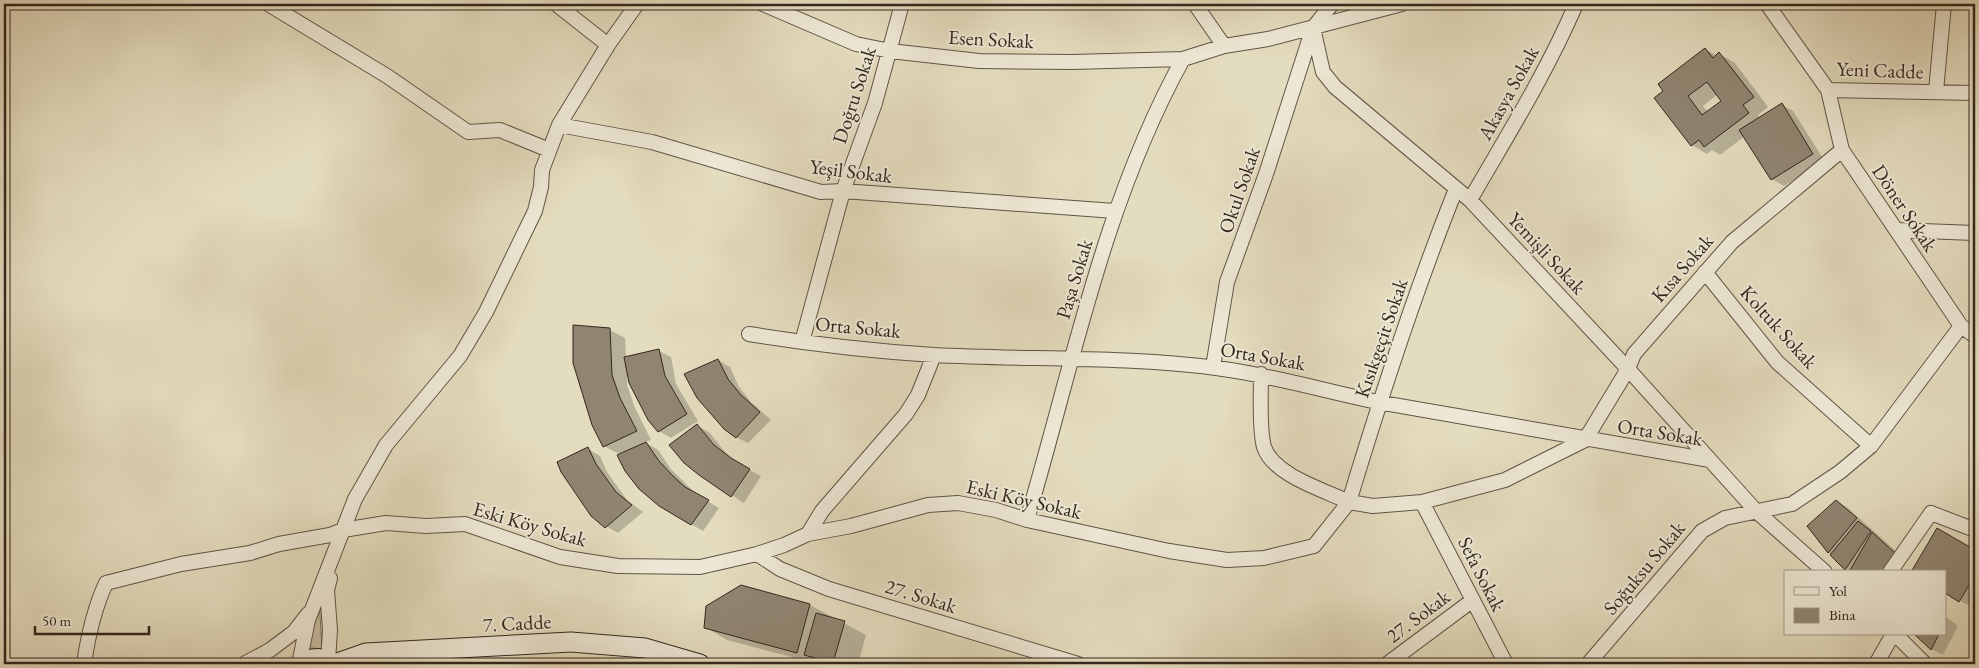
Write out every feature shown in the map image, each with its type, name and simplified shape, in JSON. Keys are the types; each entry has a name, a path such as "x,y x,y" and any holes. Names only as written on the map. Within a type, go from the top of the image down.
{"main road":[{"name":"7. Cadde","path":"299,664 313,658 332,662 366,653 571,642 645,648 700,664"}],"street":[{"path":"268,4 388,76 468,132 500,130 549,150"},
{"path":"556,4 608,45"},
{"path":"299,664 312,608 355,499 386,446 460,356 486,312 535,211 541,187 542,170 559,125 608,45 637,4"},
{"name":"Esen Sokak","path":"763,4 856,44 890,51 979,61 1072,62 1183,58 1224,46 1268,39 1313,28 1402,4"},
{"name":"Doğru Sokak","path":"802,342 843,192 875,103 902,4"},
{"path":"1195,4 1224,46"},
{"path":"1313,28 1332,4"},
{"name":"Akasya Sokak","path":"1470,200 1528,101 1576,4"},
{"name":"Yeni Cadde","path":"1767,4 1828,90 1975,93"},
{"path":"1936,92 1944,4"},
{"name":"Yemişli Sokak","path":"1313,28 1324,72 1335,87 1470,200 1628,369 1756,511 1823,570"},
{"name":"Okul Sokak","path":"1213,367 1227,282 1266,174 1313,28"},
{"name":"Paşa Sokak","path":"1027,520 1115,211 1162,97 1183,58"},
{"name":"Döner Sokak","path":"1828,90 1842,150 1961,326 1975,336"},
{"name":"Yeşil Sokak","path":"559,125 652,142 821,192 1115,211"},
{"name":"Kısa Sokak","path":"1585,440 1628,369 1634,354 1705,272 1732,242 1842,150"},
{"name":"Kısıkgeçit Sokak","path":"1349,502 1380,402 1432,249 1456,189"},
{"path":"1896,230 1975,232"},
{"name":"Koltuk Sokak","path":"1705,272 1776,362 1871,446"},
{"name":"Soğuksu Sokak","path":"1588,664 1702,531 1725,518 1792,504 1840,472 1871,446 1961,326"},
{"name":"Orta Sokak","path":"750,334 802,342 934,355 1072,358 1213,367 1261,374 1380,402 1585,440 1710,460"},
{"path":"808,534 822,511 906,414 918,395 934,355"},
{"path":"1261,374 1264,446 1271,460 1285,472 1349,502 1373,506 1422,502 1505,480 1585,440"},
{"name":"Eski Köy Sokak","path":"84,664 97,602 106,583 181,564 250,553 279,544 386,523 426,526 465,524 560,557 618,566 700,567 757,554 808,534 851,526 928,505 958,503 996,510 1027,520 1169,551 1227,560 1264,558 1314,546 1349,502"},
{"name":"Sefa Sokak","path":"1422,502 1506,664"},
{"path":"1891,570 1930,513 1975,530"},
{"path":"332,662 327,590 337,548"},
{"name":"27. Sokak","path":"757,554 780,569 829,589 1078,664"},
{"name":"27. Sokak","path":"1387,664 1473,600"},
{"path":"244,664 270,650 294,632 312,608"},
{"path":"1876,664 1893,636"},
{"path":"1896,636 1925,664"}],"shaded area":[{"path":"319,599 322,649 311,648 305,650"},
{"path":"433,658 434,664 358,664"}],"building":[{"path":"1705,48 1713,58 1719,52 1754,97 1743,105 1749,113 1704,147 1699,140 1691,146 1654,98 1663,91 1658,84","holes":["1707,82 1721,101 1702,115 1688,96"]},
{"path":"1782,103 1813,154 1771,180 1739,130"},
{"path":"573,325 610,328 612,375 620,398 637,431 603,447 592,425 573,363"},
{"path":"659,349 665,376 687,414 658,432 648,420 629,383 624,357"},
{"path":"718,359 728,379 740,394 760,412 736,438 724,429 697,398 684,374"},
{"path":"697,424 714,445 750,469 731,497 684,463 669,445"},
{"path":"646,442 659,461 673,476 685,487 709,500 691,525 659,506 639,489 625,471 617,455"},
{"path":"588,447 596,464 616,492 632,505 605,528 591,516 561,472 557,462"},
{"path":"1836,500 1857,518 1828,553 1807,526"},
{"path":"1858,521 1871,531 1845,570 1830,555"},
{"path":"1937,528 1975,550 1975,575 1959,602 1946,594 1946,570 1912,570"},
{"path":"1872,532 1896,554 1885,570 1850,570"},
{"path":"741,585 810,604 797,653 704,628 706,606"},
{"path":"816,613 845,621 833,663 804,655"},
{"path":"1916,636 1938,636 1931,650"}]}
